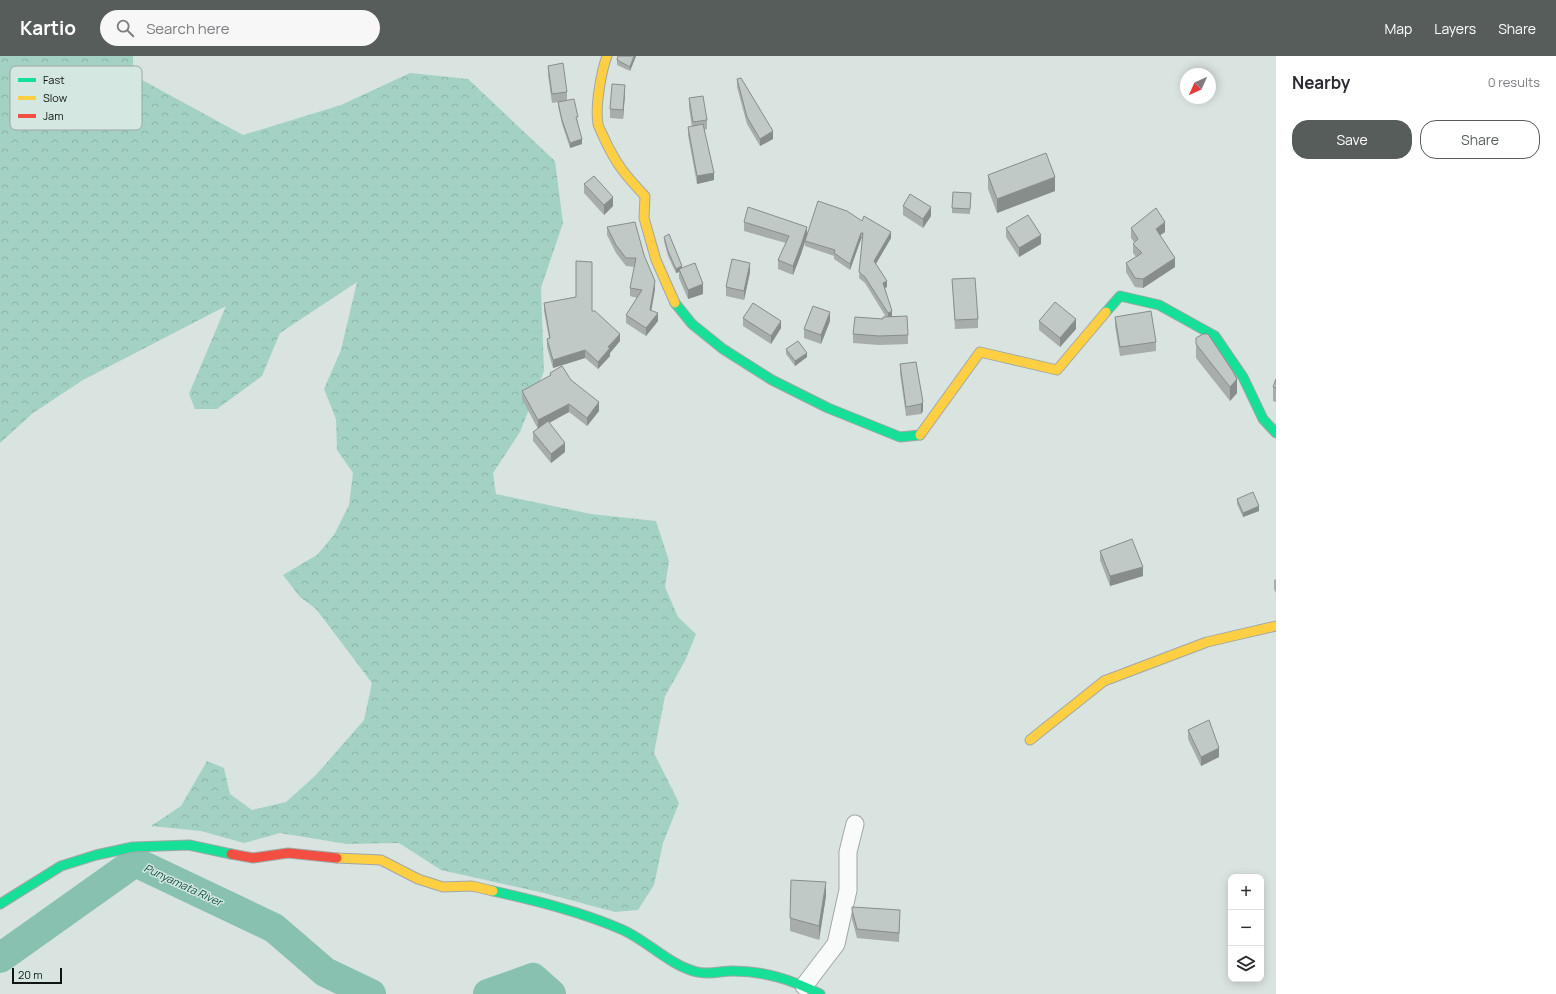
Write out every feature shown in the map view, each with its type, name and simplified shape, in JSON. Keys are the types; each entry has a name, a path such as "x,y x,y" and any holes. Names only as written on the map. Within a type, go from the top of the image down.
{"street":[{"path":"607,56 604,64 598,101 598,124 614,159 626,176 644,196 644,218 649,237 656,260 676,306 692,324 723,348 772,380 828,408 900,437 921,435 980,352 1057,370 1120,296 1159,305 1215,336 1244,377 1263,419 1276,433"},
{"path":"1030,740 1104,680 1207,642 1276,626"},
{"path":"804,986 836,944 848,890 848,852 855,824"},
{"path":"0,904 61,866 96,855 133,847 189,845 253,858 288,853 338,858 381,860 418,879 443,887 472,886 536,901 598,920 625,930 676,964 698,972 712,973 733,971 770,974 804,986 820,994"}],"green space":[{"path":"0,56 133,56 133,66 10,66 10,130 142,130 142,80 243,135 341,105 410,73 468,79 555,161 563,223 541,288 544,371 520,432 493,473 496,494 591,514 656,521 669,561 665,587 678,617 696,634 685,661 665,696 654,753 679,803 663,843 654,885 638,910 615,912 544,893 441,870 399,843 347,844 280,833 244,843 201,831 151,826 181,806 207,761 224,768 230,794 252,810 286,802 316,775 364,720 372,683 316,609 300,597 283,575 317,555 334,535 349,505 353,473 337,450 336,419 324,389 341,350 357,282 280,333 262,376 217,409 195,409 189,394 226,306 83,380 33,413 0,443"}],"building":[{"path":"618,56 634,56 630,67 617,60"},
{"path":"563,63 567,92 552,94 548,66"},
{"path":"741,78 773,131 760,139 747,117 737,79"},
{"path":"612,84 625,85 623,110 610,109"},
{"path":"703,96 707,120 693,122 689,98"},
{"path":"574,99 578,117 576,117 582,139 570,143 562,120 558,102"},
{"path":"703,124 714,173 697,176 688,127"},
{"path":"1046,153 1055,177 997,199 988,175"},
{"path":"594,176 613,197 604,205 584,184"},
{"path":"953,192 971,193 970,209 952,208"},
{"path":"910,194 931,207 923,219 903,206"},
{"path":"818,201 847,211 862,221 864,216 891,232 874,261 887,281 883,283 892,311 888,313 865,277 859,272 863,233 861,233 850,264 834,253 835,250 805,241"},
{"path":"748,207 807,227 793,266 778,260 789,236 744,222"},
{"path":"1156,208 1165,222 1156,229 1175,258 1143,279 1135,278 1126,263 1142,253 1133,244 1138,239 1131,228"},
{"path":"1028,215 1041,235 1019,248 1006,228"},
{"path":"635,222 644,255 655,281 650,310 658,313 646,328 626,315 642,290 630,288 636,258 626,258 616,245 607,227"},
{"path":"669,234 682,266 676,269 664,237"},
{"path":"732,259 750,263 744,291 726,287"},
{"path":"576,261 592,262 592,311 595,311 620,334 608,347 610,348 598,362 585,350 553,360 547,339 550,338 544,303 576,297"},
{"path":"695,263 703,284 688,290 679,269"},
{"path":"975,278 978,319 955,320 952,279"},
{"path":"1055,302 1076,319 1060,338 1039,321"},
{"path":"753,303 781,321 771,336 743,318"},
{"path":"813,306 830,312 821,335 804,329"},
{"path":"1151,311 1156,342 1120,347 1115,317"},
{"path":"907,316 908,335 879,336 853,334 855,317 883,319 883,317"},
{"path":"1203,334 1208,334 1237,379 1230,387 1196,344 1196,338"},
{"path":"798,341 807,353 795,361 786,349"},
{"path":"916,362 923,402 921,404 906,407 900,364"},
{"path":"562,366 571,380 599,402 587,418 569,404 538,420 522,391 551,375 550,373"},
{"path":"1276,379 1276,388 1273,387"},
{"path":"548,421 565,443 551,454 533,432"},
{"path":"1253,492 1259,506 1243,513 1237,499"},
{"path":"1132,539 1143,567 1110,576 1100,551"},
{"path":"1209,720 1219,748 1201,757 1188,730"},
{"path":"791,880 826,882 819,926 790,918"},
{"path":"852,907 900,910 899,933 857,929"}],"waterway":[{"name":"Punyamata River","path":"0,958 135,862 274,928 325,972 371,994"},
{"name":"Punyamata River","path":"488,994 533,978 551,994"}],"traffic: fast":[{"path":"1106,312 1120,296 1159,305 1215,336 1243,377 1263,419 1276,433"},
{"path":"675,303 692,324 723,349 772,380 828,408 900,437 920,435"},
{"path":"0,904 61,866 96,855 133,847 189,845 231,854"},
{"path":"493,891 559,908 592,918 623,930 668,959 687,969 706,973 745,971 778,977 799,984 820,994"}],"traffic: slow":[{"path":"607,56 599,90 597,108 598,124 608,147 617,162 626,175 645,196 644,218 656,260 675,303"},
{"path":"920,435 980,352 1057,370 1106,312"},
{"path":"1030,740 1104,681 1207,642 1276,626"},
{"path":"337,858 381,860 418,879 443,887 472,886 493,891"}],"traffic: jam":[{"path":"231,854 253,858 288,853 337,858"}]}
